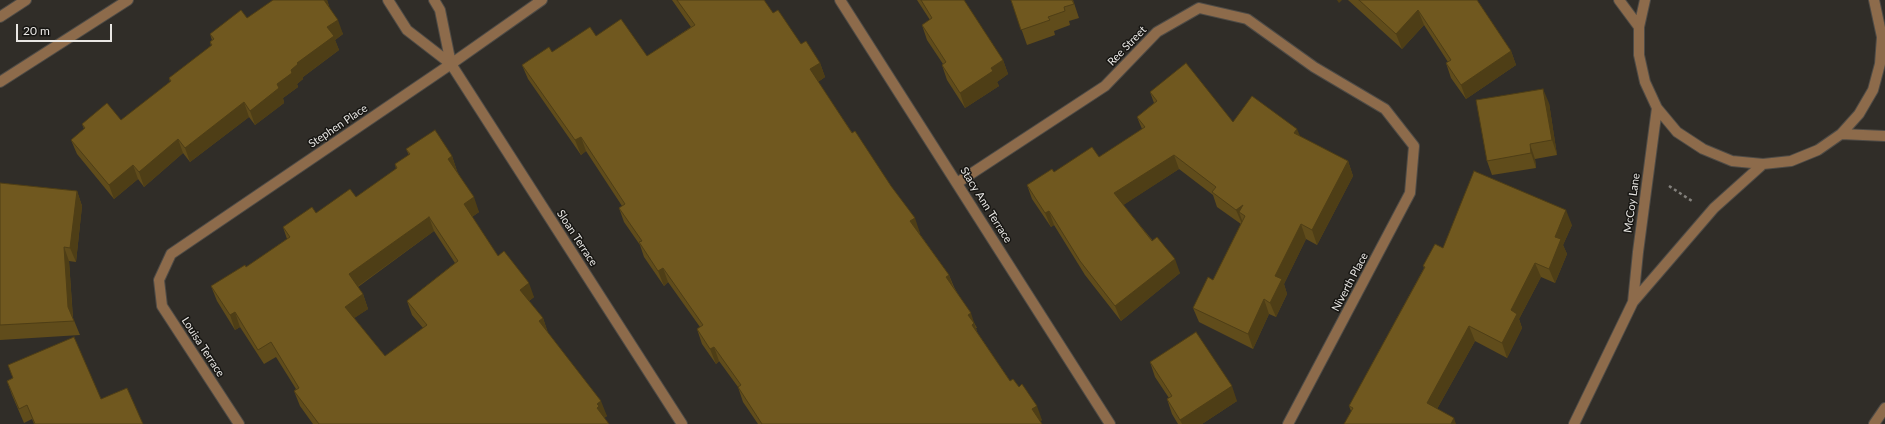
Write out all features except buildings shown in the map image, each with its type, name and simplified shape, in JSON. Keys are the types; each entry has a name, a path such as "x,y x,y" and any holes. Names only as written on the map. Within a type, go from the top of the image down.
{"street":[{"path":"0,17 26,0"},
{"path":"0,82 128,0"},
{"name":"Sloan Terrace","path":"388,0 407,30 451,64 682,424"},
{"name":"Sloan Terrace","path":"434,0 440,10 451,64"},
{"name":"Stephen Place","path":"159,280 171,254 451,64 542,0"},
{"name":"Stacy Ann Terrace","path":"840,0 1110,424"},
{"path":"1619,0 1639,27"},
{"path":"1645,0 1639,27 1639,55 1645,82 1657,108 1677,132 1703,150 1732,161 1763,164 1791,160 1818,150 1841,134 1859,114 1873,90 1880,64 1884,38 1874,0"},
{"name":"Ree Street","path":"957,183 1105,86 1157,32 1200,8 1247,19 1314,67 1385,109 1414,146"},
{"name":"McCoy Lane","path":"1633,302 1657,108"},
{"path":"1841,134 1885,136"},
{"name":"Niverth Place","path":"1288,424 1410,193 1414,146"},
{"name":"McCoy Lane","path":"1574,424 1633,302 1714,208 1763,164"},
{"name":"Louisa Terrace","path":"159,280 162,306 239,424"},
{"path":"1874,424 1885,408"}],"path":[{"path":"1666,184 1697,205"}]}
